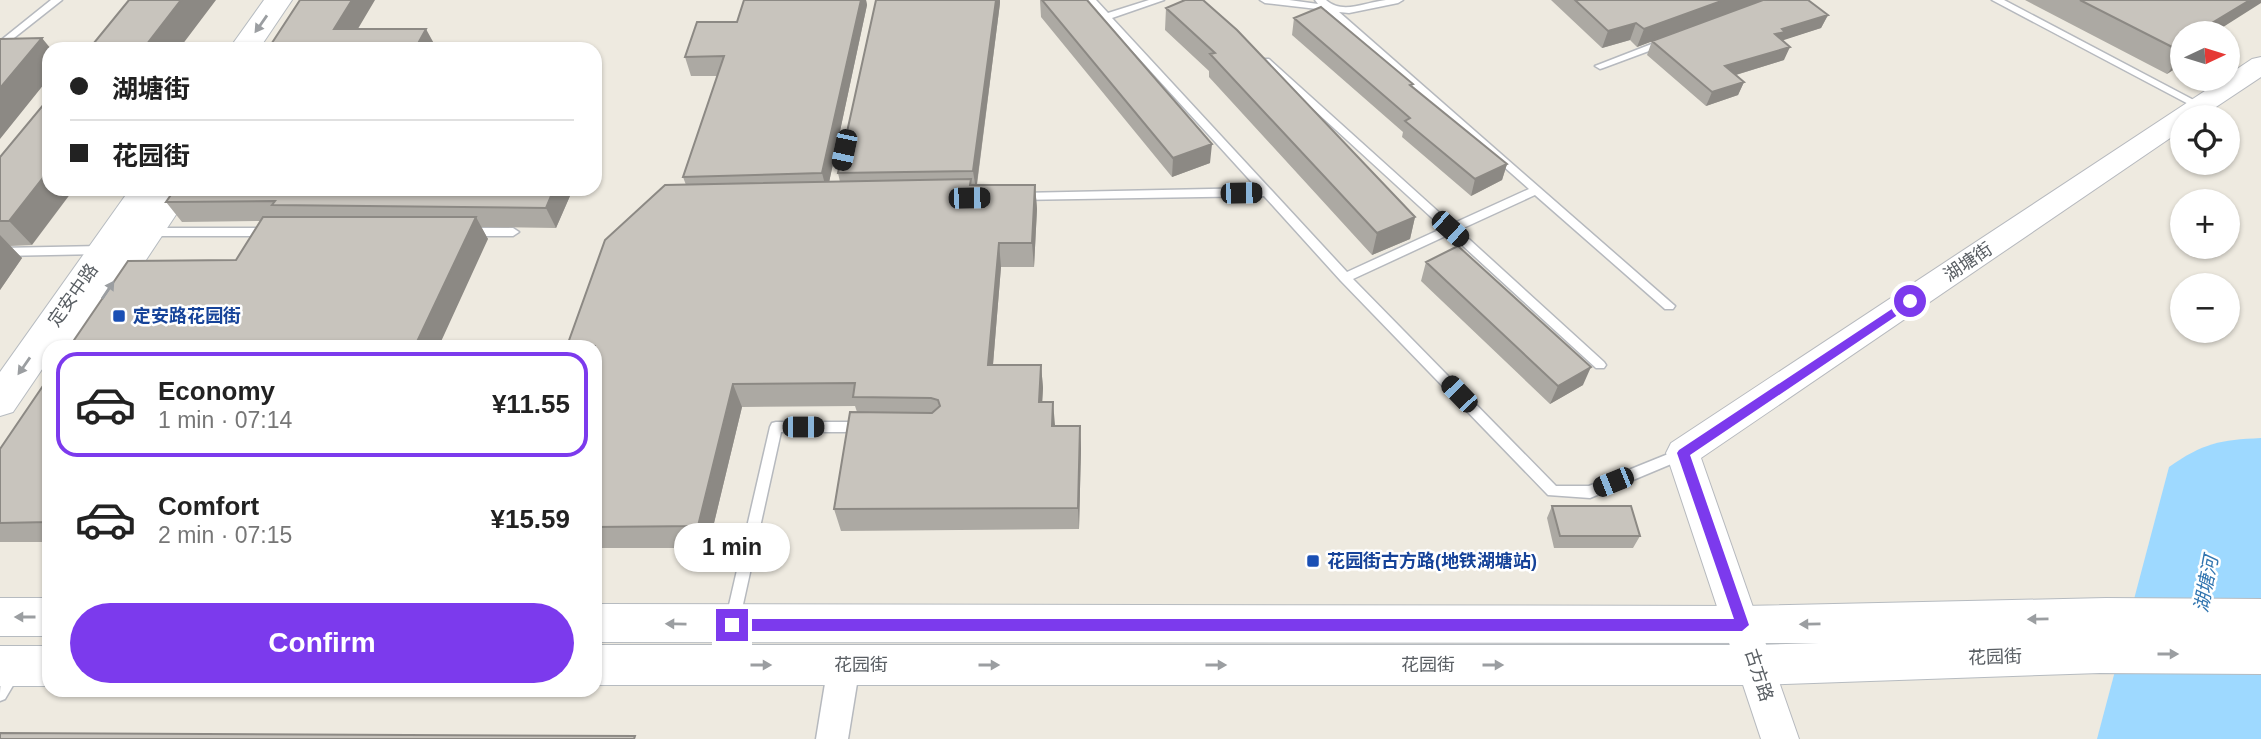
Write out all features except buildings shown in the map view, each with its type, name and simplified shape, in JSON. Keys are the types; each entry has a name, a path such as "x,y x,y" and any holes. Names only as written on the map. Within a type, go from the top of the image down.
{"main road":[{"path":"249,42 278,0"},
{"path":"276,42 305,0"},
{"name":"定安中路","path":"52,340 105,250 142,196"},
{"name":"定安中路","path":"74,340 172,196"},
{"name":"定安中路","path":"7,415 42,356"},
{"name":"定安中路","path":"7,415 42,383"},
{"path":"0,617 42,617"},
{"name":"花园街","path":"602,666 844,665 2103,635 2261,618"},
{"name":"花园街","path":"602,623 1749,645"},
{"name":"花园街","path":"2103,635 2261,654"}],"street":[{"name":"湖塘街","path":"2201,105 2261,65"},
{"name":"湖塘街","path":"1683,453 2170,126"},
{"name":"古方路","path":"1683,453 1780,739"},
{"path":"832,739 844,665"}],"lane":[{"path":"0,46 57,0"},
{"path":"1091,0 1345,278 1553,491 1590,492 1683,453"},
{"path":"1108,16 1159,0"},
{"path":"1265,0 1324,4 1349,10 1398,0"},
{"path":"1997,0 2173,105"},
{"path":"1324,4 1669,306"},
{"path":"1600,66 1677,37"},
{"path":"1259,55 1600,365"},
{"path":"1345,278 1536,190"},
{"path":"1010,197 1268,192"},
{"path":"148,232 283,232"},
{"path":"459,232 513,232"},
{"path":"0,252 105,250"},
{"path":"732,625 776,427 883,428"}],"water":[{"name":"湖塘河","path":"2261,438 2261,739 2097,739 2169,467 2212,444"}],"place":[{"name":"定安路花园街","path":"119,316"},
{"name":"花园街古方路(地铁湖塘站)","path":"1313,561"}],"route":[{"path":"732,625 1742,625 1683,453 1910,301"}]}
